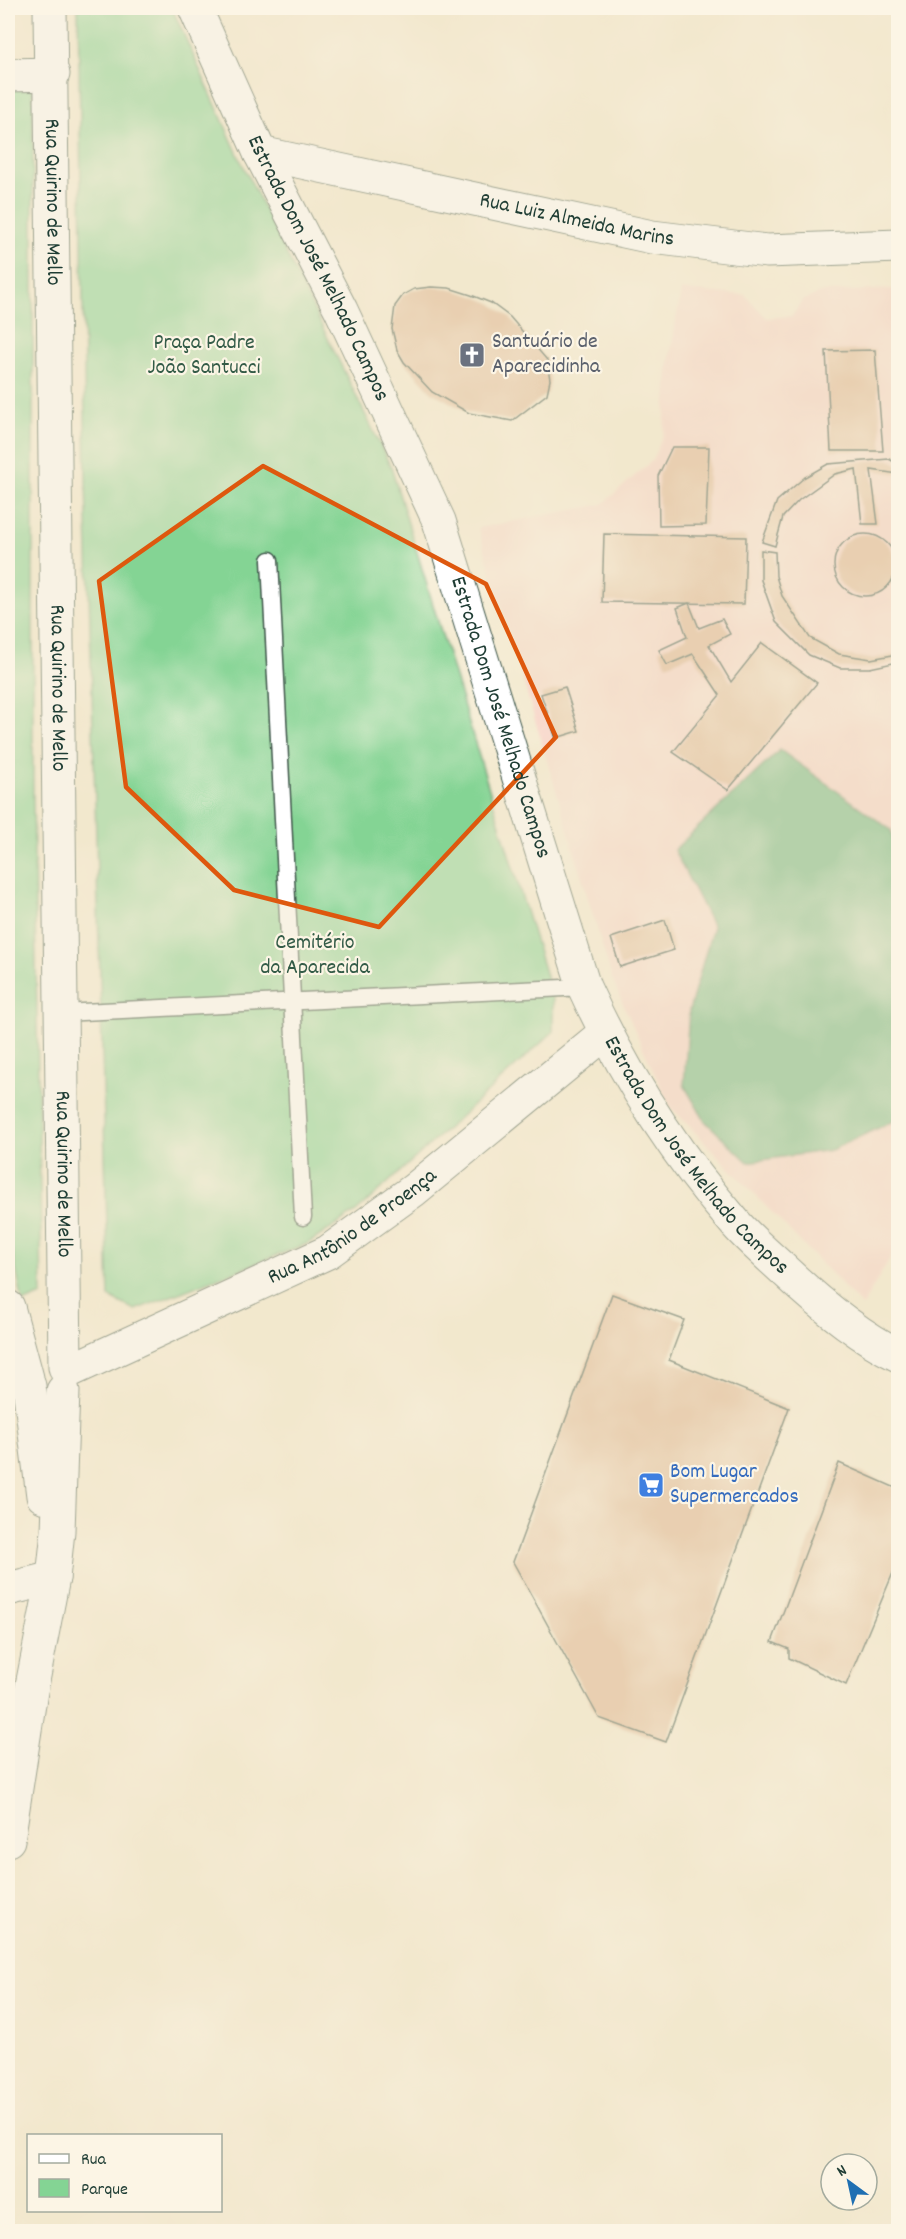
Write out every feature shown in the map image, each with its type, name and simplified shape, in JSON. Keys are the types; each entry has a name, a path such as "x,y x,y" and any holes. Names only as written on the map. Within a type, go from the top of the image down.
{"street":[{"name":"Rua Quirino de Mello","path":"50,8 53,74 65,1377 58,1531 53,1578"},
{"name":"Estrada Dom José Melhado Campos","path":"195,8 260,153 346,321 439,520 584,987 605,1033 667,1137 737,1225 814,1299 880,1346 898,1355"},
{"path":"8,75 53,74"},
{"name":"Rua Luiz Almeida Marins","path":"260,153 652,237 767,251 898,246"},
{"name":"Rua Antônio de Proença","path":"65,1377 328,1252 414,1190 605,1033"},
{"path":"8,1307 28,1382 53,1578 31,1691 8,1840"},
{"path":"28,1382 32,1365 42,1358 55,1359 65,1377"},
{"path":"8,1588 53,1578"}],"lane":[{"path":"270,560 303,1217"},
{"path":"62,1013 584,987"}],"highlighted area":[{"path":"263,466 486,584 556,737 379,927 234,890 126,787 99,581"}],"shaded area":[{"path":"898,289 898,1244 862,1306 669,1105 613,982 478,528 603,504 653,460 664,433 668,368 681,290 745,295 767,318 792,316 802,301 822,292"}],"green space":[{"name":"Cemitério da Aparecida","path":"78,8 172,8 241,161 391,467 553,999 553,1032 356,1212 309,1243 135,1310 109,1297 86,483"},
{"path":"8,89 33,89 33,798 42,1295 23,1303 8,1231"},
{"path":"780,750 891,830 898,866 898,1119 831,1150 748,1162 705,1121 684,1085 689,1011 713,927 674,850"}],"building":[{"name":"Santuário de Aparecidinha","path":"449,288 471,295 491,303 510,317 547,360 550,380 547,394 512,421 469,413 432,392 404,362 397,350 392,329 395,306 403,295 414,289"},
{"path":"875,350 883,451 831,451 826,351"},
{"path":"672,447 709,447 706,525 659,526 658,476"},
{"path":"889,459 898,464 898,474 871,470 878,524 862,524 856,469 835,474 799,500 783,517 775,546 762,542 777,501 805,477 828,464"},
{"path":"604,534 746,537 744,604 602,602"},
{"path":"859,534 871,534 887,543 894,553 896,565 894,577 887,587 871,596 859,596 848,591 839,582 834,571 834,559 839,548 848,539"},
{"path":"761,550 775,552 776,576 782,596 810,638 839,654 871,659 898,654 898,662 870,668 840,668 809,655 776,622 761,580"},
{"path":"689,603 699,628 722,619 730,634 709,645 731,682 762,643 817,683 728,790 673,752 720,695 693,654 667,665 659,650 687,637 677,608"},
{"path":"565,687 579,731 556,738 541,694"},
{"path":"665,920 674,950 620,967 611,938"},
{"name":"Bom Lugar Supermercados","path":"612,1294 684,1320 669,1360 789,1408 666,1742 599,1718 513,1562"},
{"path":"839,1463 898,1489 898,1561 846,1685 789,1658 789,1649 772,1642"}],"place":[{"name":"Santuário de Aparecidinha","path":"472,355"},
{"name":"Bom Lugar Supermercados","path":"651,1485"}],"park label":[{"name":"Praça Padre João Santucci","path":"204,356"}]}
